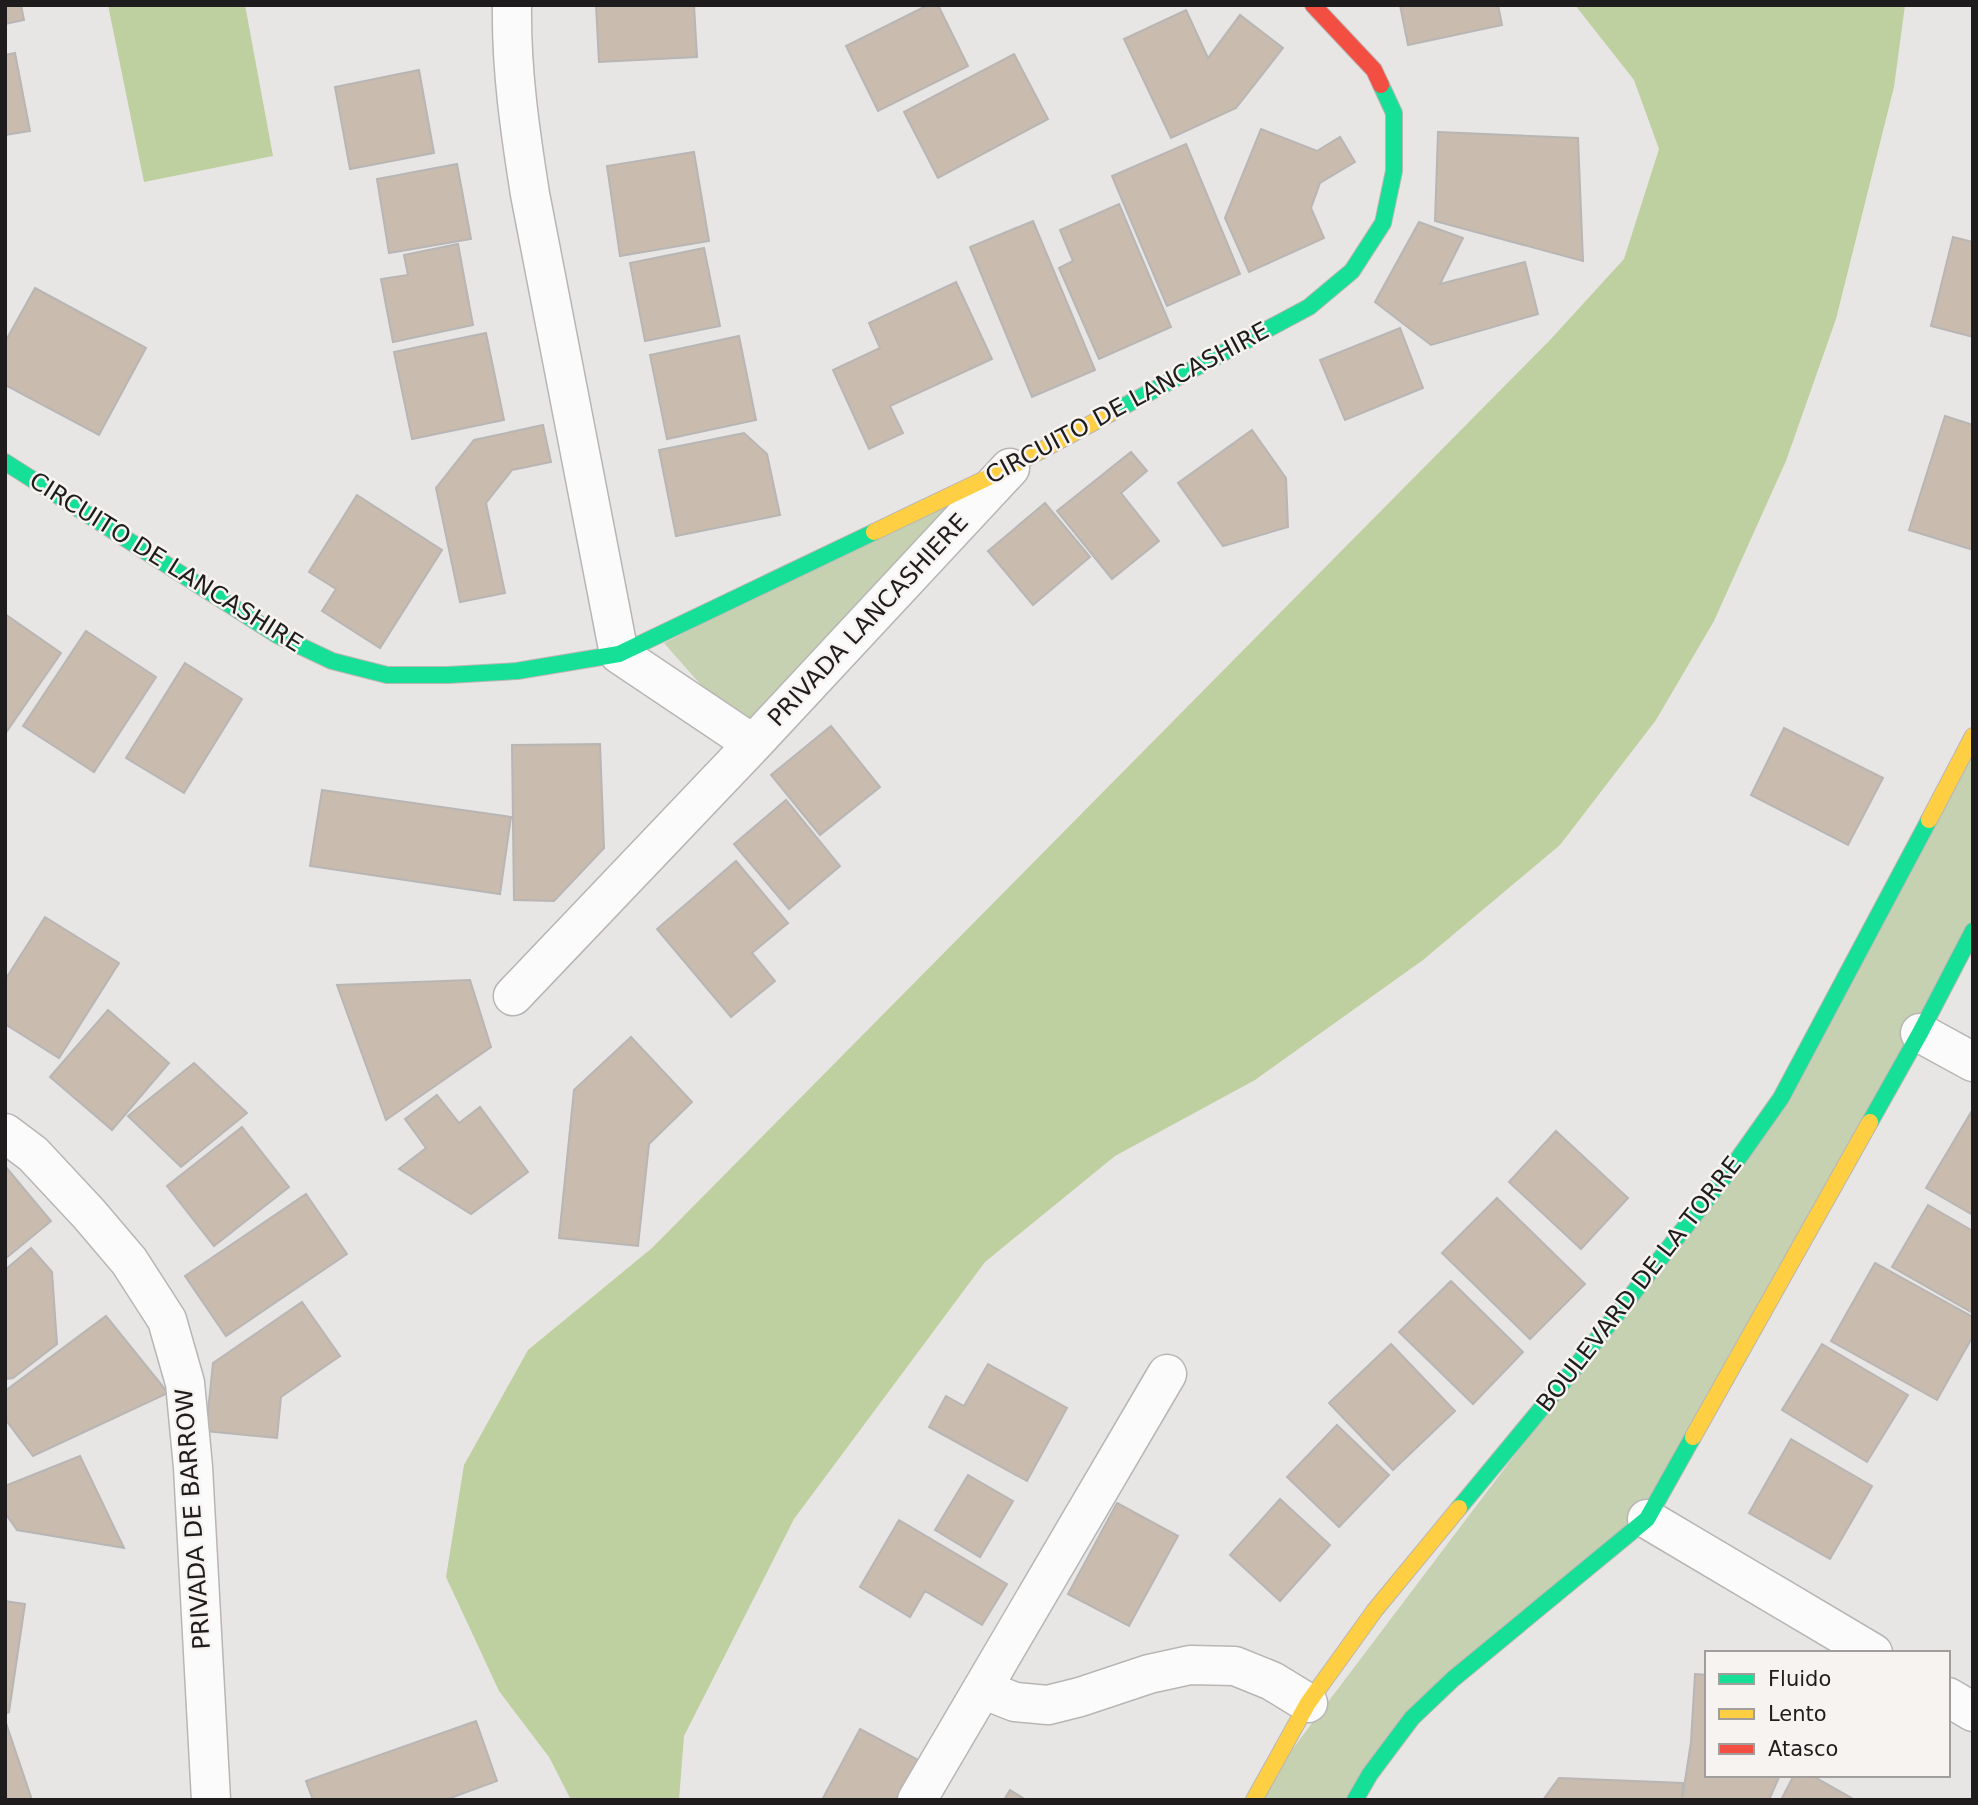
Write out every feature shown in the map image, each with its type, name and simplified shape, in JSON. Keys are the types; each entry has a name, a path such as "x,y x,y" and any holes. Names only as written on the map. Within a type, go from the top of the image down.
{"street":[{"path":"512,5 518,118 528,181 619,654"},
{"name":"CIRCUITO DE LANCASHIRE","path":"5,462 277,635 332,661 387,675 448,675 517,671 619,654 1012,466 1309,307 1352,271 1383,223 1394,170 1394,113 1374,70 1313,5"},
{"name":"PRIVADA LANCASHIERE","path":"513,996 1012,466"},
{"name":"PRIVADA LANCASHIERE","path":"619,654 753,744"},
{"name":"BOULEVARD DE LA TORRE","path":"1254,1800 1308,1703 1375,1610 1569,1375 1733,1166 1781,1098 1973,736"},
{"path":"1355,1800 1370,1774 1412,1718 1453,1679 1647,1519 1920,1032 1973,931"},
{"path":"1920,1032 1973,1062"},
{"name":"PRIVADA DE BARROW","path":"5,1133 33,1154 89,1214 129,1261 167,1320 185,1383 211,1800"},
{"path":"917,1800 1167,1374"},
{"path":"1647,1519 1870,1651"},
{"path":"982,1689 1015,1702 1048,1704 1080,1697 1149,1674 1190,1665 1235,1666 1272,1681 1308,1703"},
{"path":"1950,1698 1973,1712"}],"green space":[{"path":"108,5 245,5 273,156 144,182"},
{"path":"1575,5 1905,5 1894,87 1836,319 1786,461 1714,621 1656,720 1560,845 1423,960 1255,1080 1115,1156 985,1262 794,1519 684,1736 679,1800 571,1800 549,1757 499,1691 446,1577 464,1465 528,1350 652,1248 1550,340 1624,259 1659,149 1634,80"},
{"path":"1012,466 753,744 664,643"},
{"path":"1973,736 1973,931 1647,1519 1453,1679 1355,1800 1254,1800 1733,1166"}],"building":[{"path":"5,5 21,5 24,20 5,24"},
{"path":"596,5 694,5 697,57 599,62"},
{"path":"928,5 938,5 968,66 878,111 846,46"},
{"path":"1400,5 1498,5 1502,25 1408,45"},
{"path":"1186,10 1208,58 1240,15 1283,48 1236,108 1171,138 1124,39"},
{"path":"15,53 30,131 5,135 5,55"},
{"path":"1014,54 1048,119 938,178 904,112"},
{"path":"419,70 434,153 350,169 335,87"},
{"path":"1261,129 1317,151 1340,137 1355,162 1320,183 1311,208 1324,238 1249,272 1225,218"},
{"path":"1438,132 1578,138 1583,261 1435,221"},
{"path":"1186,144 1240,274 1167,306 1112,176"},
{"path":"694,152 709,241 620,256 607,166"},
{"path":"457,164 471,239 389,253 377,179"},
{"path":"1119,204 1171,327 1099,359 1059,268 1073,261 1060,230"},
{"path":"1033,221 1095,370 1032,397 970,247"},
{"path":"1419,222 1463,238 1440,284 1525,262 1538,314 1431,345 1375,302"},
{"path":"1953,237 1973,242 1973,337 1931,326"},
{"path":"458,244 473,325 393,342 381,279 408,275 404,255"},
{"path":"704,248 720,326 645,341 630,263"},
{"path":"956,282 992,359 890,406 903,433 869,449 833,370 880,348 869,323"},
{"path":"35,288 146,348 99,435 5,385 5,342"},
{"path":"1400,328 1423,388 1345,420 1320,360"},
{"path":"486,333 504,420 412,439 394,352"},
{"path":"739,336 756,420 667,439 650,355"},
{"path":"1945,416 1973,425 1973,550 1909,530"},
{"path":"543,425 551,462 512,470 486,503 505,593 460,602 436,488 474,440"},
{"path":"1252,430 1286,478 1288,527 1223,546 1178,483"},
{"path":"744,433 767,454 780,515 676,536 659,450"},
{"path":"1131,452 1147,471 1121,493 1159,541 1112,579 1057,511"},
{"path":"357,495 442,550 380,648 322,611 336,589 309,572"},
{"path":"1045,503 1090,557 1033,605 988,551"},
{"path":"5,614 61,653 5,734"},
{"path":"86,631 156,677 94,772 23,726"},
{"path":"185,663 242,699 184,793 126,758"},
{"path":"831,726 880,787 820,835 771,775"},
{"path":"1784,728 1883,778 1848,845 1751,795"},
{"path":"600,744 604,848 554,901 514,900 512,745"},
{"path":"322,790 511,817 500,894 310,866"},
{"path":"786,800 840,866 789,909 734,844"},
{"path":"736,861 788,923 752,953 775,981 731,1017 657,929"},
{"path":"45,917 119,963 59,1058 5,1024 5,980"},
{"path":"470,980 491,1047 386,1120 337,985"},
{"path":"108,1010 169,1063 112,1130 50,1077"},
{"path":"631,1037 692,1102 649,1144 638,1246 559,1238 574,1090"},
{"path":"194,1063 247,1113 181,1167 128,1116"},
{"path":"437,1095 459,1123 480,1107 528,1172 471,1214 399,1169 426,1148 405,1119"},
{"path":"1973,1109 1973,1215 1926,1188"},
{"path":"242,1127 289,1187 214,1246 167,1186"},
{"path":"1556,1131 1628,1198 1581,1249 1509,1182"},
{"path":"5,1166 51,1221 5,1259"},
{"path":"306,1194 347,1254 226,1336 185,1276"},
{"path":"1497,1198 1585,1284 1530,1339 1442,1253"},
{"path":"1928,1205 1973,1231 1973,1313 1892,1267"},
{"path":"31,1248 52,1272 57,1344 13,1378 5,1379 5,1270"},
{"path":"1875,1263 1973,1317 1973,1336 1937,1400 1831,1341"},
{"path":"1451,1281 1523,1352 1473,1404 1399,1332"},
{"path":"302,1302 340,1356 281,1397 277,1438 206,1431 213,1363"},
{"path":"106,1316 168,1393 33,1456 5,1419 5,1391"},
{"path":"1391,1344 1455,1411 1393,1470 1329,1403"},
{"path":"1822,1344 1908,1395 1867,1462 1782,1410"},
{"path":"988,1364 1067,1408 1027,1481 929,1427 946,1396 964,1406"},
{"path":"1337,1425 1389,1475 1339,1527 1287,1477"},
{"path":"1791,1439 1872,1486 1830,1559 1749,1513"},
{"path":"80,1456 124,1548 17,1530 5,1513 5,1486"},
{"path":"968,1475 1013,1501 980,1557 935,1530"},
{"path":"1280,1499 1330,1545 1280,1601 1230,1555"},
{"path":"1117,1503 1178,1536 1129,1626 1068,1594"},
{"path":"899,1520 1007,1584 982,1625 925,1591 910,1617 860,1587"},
{"path":"5,1601 25,1604 9,1712 5,1714"},
{"path":"1695,1674 1705,1675 1705,1777 1779,1777 1769,1800 1682,1800 1691,1742"},
{"path":"5,1720 32,1800 5,1800"},
{"path":"476,1721 497,1781 445,1800 313,1800 306,1781"},
{"path":"860,1729 918,1760 897,1800 822,1800"},
{"path":"1793,1777 1815,1777 1855,1800 1781,1800"},
{"path":"1559,1778 1683,1783 1682,1800 1543,1800"},
{"path":"1010,1790 1026,1800 1004,1800"}],"traffic: fast":[{"path":"1111,413 1309,307 1352,271 1383,223 1394,171 1394,113 1381,85"},
{"path":"5,462 277,635 332,661 387,675 517,671 619,654 874,532"},
{"path":"1459,1508 1569,1375 1733,1166 1781,1098 1929,820"},
{"path":"1870,1122 1973,931"},
{"path":"1355,1800 1370,1774 1412,1718 1453,1679 1647,1519 1693,1437"}],"traffic: slow":[{"path":"874,532 1012,466 1111,413"},
{"path":"1929,820 1973,736"},
{"path":"1693,1437 1870,1122"},
{"path":"1254,1800 1308,1703 1375,1610 1459,1508"}],"traffic: jam":[{"path":"1313,5 1374,70 1381,85"}]}
